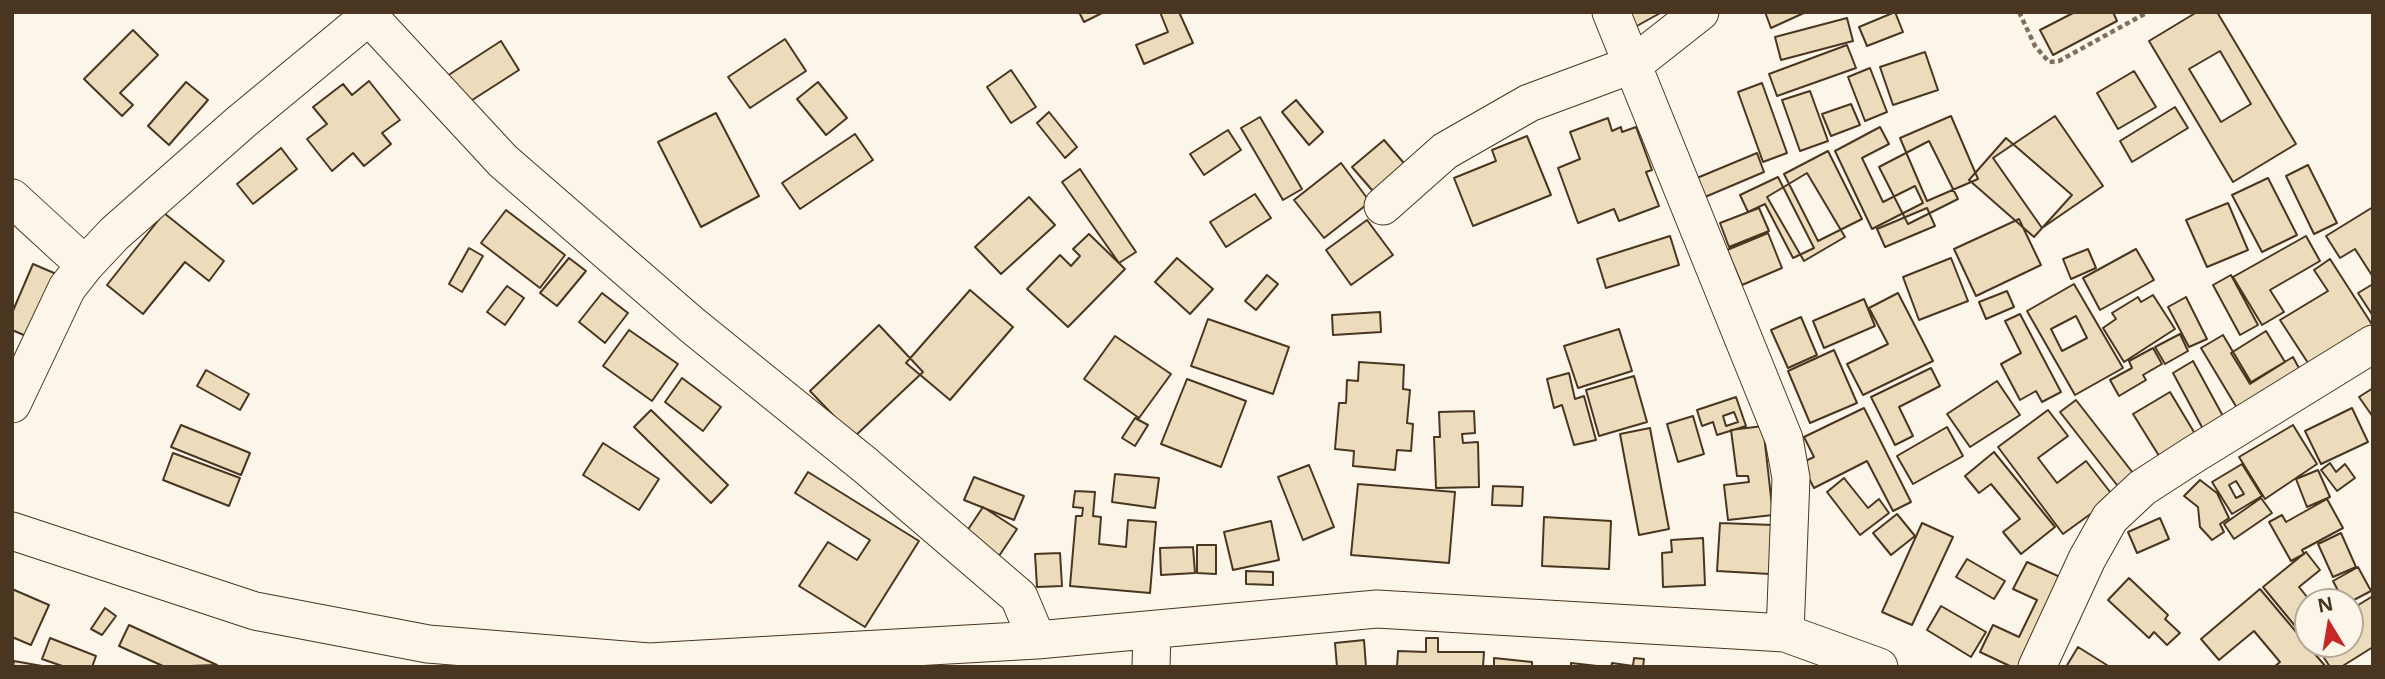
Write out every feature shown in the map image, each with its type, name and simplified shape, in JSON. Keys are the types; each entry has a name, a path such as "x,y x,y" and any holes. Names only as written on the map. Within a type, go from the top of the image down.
{"street":[{"path":"1611,12 1787,448 1791,478 1785,633"},
{"path":"1383,206 1445,151 1517,110 1634,64 1700,12"},
{"path":"12,404 67,288 85,265 139,212 369,13 503,162 692,325 864,465 1019,597 1037,640"},
{"path":"12,198 85,265"},
{"path":"2037,667 2087,559 2110,518 2142,488 2193,454 2373,344"},
{"path":"12,531 255,611 428,644 649,662 1037,640 1377,609 1785,633 1879,667"},
{"path":"1151,667 1152,631"},
{"path":"929,667 958,644"}],"path":[{"path":"2019,12 2035,46 2049,62 2059,61 2148,12"}],"building":[{"path":"1079,12 1104,12 1084,22"},
{"path":"1160,12 1179,12 1193,43 1144,64 1136,45 1168,32"},
{"path":"1627,12 1662,12 1635,27"},
{"path":"1765,12 1806,12 1771,28"},
{"path":"1895,12 1903,32 1867,46 1859,27"},
{"path":"2075,12 2113,12 2117,21 2053,55 2040,30"},
{"path":"2197,12 2217,12 2296,144 2233,182 2149,41","holes":["2220,51 2251,104 2221,122 2189,69"]},
{"path":"1847,18 1853,41 1781,60 1775,37"},
{"path":"133,30 158,55 120,93 133,105 122,116 84,79"},
{"path":"785,39 806,71 750,108 728,77"},
{"path":"501,41 519,70 466,104 447,76"},
{"path":"1847,45 1856,68 1777,96 1769,74"},
{"path":"1925,52 1938,90 1893,105 1880,67"},
{"path":"1870,68 1887,112 1865,121 1848,77"},
{"path":"1011,70 1036,107 1011,123 987,87"},
{"path":"2134,71 2156,107 2118,129 2097,93"},
{"path":"369,81 400,120 382,133 391,144 364,166 353,153 332,171 307,139 327,124 313,107 343,84 352,95"},
{"path":"186,82 208,100 169,145 148,126"},
{"path":"818,82 847,118 826,135 797,99"},
{"path":"1762,83 1787,153 1763,162 1738,92"},
{"path":"1810,91 1828,141 1800,151 1782,100"},
{"path":"1296,100 1323,132 1309,145 1282,112"},
{"path":"1851,104 1860,125 1831,136 1822,114"},
{"path":"2175,107 2188,128 2132,162 2120,141"},
{"path":"1049,112 1077,147 1065,158 1037,123"},
{"path":"716,113 759,196 701,227 658,142"},
{"path":"1951,116 1978,179 1927,201 1900,138"},
{"path":"2055,116 2103,186 2042,228 1993,158"},
{"path":"1260,117 1302,189 1283,200 1241,128"},
{"path":"1608,118 1612,131 1621,127 1622,132 1636,127 1652,170 1646,172 1659,206 1619,221 1614,209 1578,223 1558,168 1580,159 1570,132"},
{"path":"1880,127 1889,144 1862,158 1883,202 1915,186 1923,203 1872,229 1835,151"},
{"path":"1228,130 1241,150 1204,175 1190,154"},
{"path":"855,134 873,160 800,209 782,183"},
{"path":"1527,136 1551,195 1473,226 1454,178 1496,161 1492,150"},
{"path":"2006,138 2072,195 2034,237 1969,180"},
{"path":"1384,140 1409,169 1378,197 1352,167"},
{"path":"1929,141 1958,199 1908,224 1879,167"},
{"path":"281,148 297,169 253,204 237,184"},
{"path":"1828,151 1862,219 1818,241 1784,174"},
{"path":"1757,153 1764,172 1705,197 1697,178"},
{"path":"1341,163 1370,202 1324,238 1294,200"},
{"path":"2308,165 2337,223 2314,234 2286,176"},
{"path":"1080,169 1136,252 1119,263 1062,182"},
{"path":"1807,173 1845,237 1804,261 1767,197"},
{"path":"1778,177 1814,248 1793,258 1765,204 1748,212 1740,195"},
{"path":"2268,178 2297,235 2262,252 2232,195"},
{"path":"1255,194 1271,218 1226,247 1210,222"},
{"path":"1029,197 1055,225 1001,274 975,247"},
{"path":"2228,203 2248,250 2207,267 2186,220"},
{"path":"2373,207 2373,277 2355,249 2340,258 2326,236"},
{"path":"1759,208 1769,231 1729,247 1720,223"},
{"path":"1927,208 1935,226 1885,247 1877,229"},
{"path":"506,210 565,255 540,288 481,243"},
{"path":"164,213 224,261 209,281 185,262 143,314 107,285"},
{"path":"2019,219 2041,265 1976,296 1954,249"},
{"path":"1367,220 1393,255 1351,285 1326,250"},
{"path":"1768,233 1782,268 1742,285 1727,250"},
{"path":"1089,234 1125,269 1068,327 1027,289 1060,255 1071,266 1080,256 1073,249"},
{"path":"1670,236 1679,265 1606,288 1597,259"},
{"path":"2306,236 2320,261 2270,290 2284,312 2262,325 2233,277"},
{"path":"469,248 483,256 462,292 449,284"},
{"path":"2088,249 2096,268 2071,279 2063,259"},
{"path":"2136,249 2154,280 2100,310 2083,278"},
{"path":"569,258 586,271 557,306 540,293"},
{"path":"1177,258 1213,289 1190,314 1155,282"},
{"path":"1951,258 1968,301 1919,320 1903,277"},
{"path":"2330,259 2373,326 2310,366 2280,320 2328,291 2314,270"},
{"path":"33,264 61,276 33,339 12,330 12,313"},
{"path":"1267,275 1278,284 1256,310 1245,301"},
{"path":"2231,275 2258,325 2240,335 2213,285"},
{"path":"2074,284 2123,368 2075,395 2027,311","holes":["2076,316 2087,338 2062,351 2051,329"]},
{"path":"2373,284 2373,316 2358,293"},
{"path":"507,286 524,298 505,325 487,312"},
{"path":"970,290 1013,327 950,400 906,363"},
{"path":"2007,291 2014,307 1986,319 1979,302"},
{"path":"602,293 628,313 605,343 579,322"},
{"path":"1898,293 1933,361 1863,395 1847,364 1888,344 1869,308"},
{"path":"2153,295 2175,329 2124,362 2103,328 2116,319 2112,313 2138,297 2141,302"},
{"path":"2186,297 2207,339 2189,347 2168,307"},
{"path":"1864,299 1875,326 1824,348 1813,321"},
{"path":"1380,312 1381,332 1333,335 1332,315"},
{"path":"2020,314 2061,392 2042,402 2036,391 2020,400 2001,364 2021,353 2005,321"},
{"path":"1801,317 1817,355 1788,368 1771,330"},
{"path":"1208,319 1289,347 1273,394 1191,366"},
{"path":"879,325 923,372 854,437 810,391"},
{"path":"1619,329 1632,371 1578,388 1564,346"},
{"path":"629,330 678,364 652,401 603,366"},
{"path":"2266,331 2285,362 2250,384 2231,353"},
{"path":"2180,334 2188,351 2165,364 2155,347"},
{"path":"2223,335 2251,382 2293,357 2301,372 2243,418 2201,348"},
{"path":"1115,336 1171,374 1139,418 1084,379"},
{"path":"2153,348 2162,364 2143,375 2146,380 2119,396 2110,380 2132,368 2129,361"},
{"path":"1834,350 1857,403 1810,423 1788,371"},
{"path":"2193,361 2224,418 2203,429 2173,373"},
{"path":"1359,362 1404,365 1403,389 1410,390 1407,423 1413,424 1411,451 1397,450 1395,470 1353,466 1354,451 1335,449 1339,403 1346,403 1347,380 1358,381"},
{"path":"1931,368 1940,386 1899,407 1913,436 1895,445 1871,397"},
{"path":"206,370 249,394 240,410 197,386"},
{"path":"1569,373 1575,399 1584,396 1596,440 1574,445 1562,405 1554,408 1547,379"},
{"path":"1634,376 1647,422 1599,436 1586,390"},
{"path":"682,378 721,407 703,431 665,402"},
{"path":"1187,379 1246,401 1221,467 1161,444"},
{"path":"1997,381 2020,415 1970,447 1947,414"},
{"path":"2373,388 2373,417 2359,397"},
{"path":"2170,392 2197,437 2161,459 2133,414"},
{"path":"1736,397 1746,426 1717,435 1713,422 1702,426 1697,410","holes":["1734,412 1738,422 1726,426 1723,416"]},
{"path":"2076,400 2140,482 2124,494 2060,412"},
{"path":"1864,408 1911,502 1893,511 1867,461 1814,488 1801,463 1814,457 1804,437"},
{"path":"2352,408 2368,442 2321,464 2305,431"},
{"path":"651,410 728,485 711,503 634,427"},
{"path":"2048,410 2068,436 2038,458 2057,483 2086,461 2114,497 2063,534 1998,447"},
{"path":"1474,411 1475,433 1462,434 1463,443 1478,442 1479,487 1436,488 1434,437 1440,437 1439,412"},
{"path":"1693,416 1704,454 1678,462 1667,424"},
{"path":"1135,418 1148,425 1135,446 1122,438"},
{"path":"181,425 250,453 241,475 171,447"},
{"path":"2293,425 2317,464 2265,499 2239,457"},
{"path":"1763,426 1773,515 1728,520 1724,485 1749,482 1748,476 1737,476 1731,430"},
{"path":"1947,427 1963,456 1913,484 1897,456"},
{"path":"1650,428 1669,529 1639,535 1620,434"},
{"path":"603,443 659,479 639,510 583,475"},
{"path":"1994,452 2055,527 2021,554 2003,532 2020,519 1991,484 1979,493 1965,476"},
{"path":"173,453 240,478 229,506 163,480"},
{"path":"2330,463 2336,472 2345,464 2355,478 2337,491 2321,470"},
{"path":"2242,464 2262,496 2232,514 2212,482","holes":["2236,481 2244,494 2236,498 2229,485"]},
{"path":"1309,465 1334,527 1303,540 1278,477"},
{"path":"2318,470 2330,497 2307,507 2296,479"},
{"path":"808,472 919,541 865,627 799,586 828,542 857,560 870,540 795,493"},
{"path":"1115,474 1159,478 1155,508 1112,502"},
{"path":"974,477 1024,496 1014,520 964,500"},
{"path":"1844,478 1868,508 1879,499 1889,513 1860,535 1827,492"},
{"path":"2200,480 2217,493 2229,518 2220,524 2224,532 2212,540 2200,527 2198,507 2184,496"},
{"path":"1358,484 1455,492 1449,563 1351,555"},
{"path":"1493,486 1523,487 1522,506 1492,505"},
{"path":"1075,491 1095,492 1093,516 1101,517 1099,544 1126,547 1128,520 1156,522 1150,593 1070,586 1076,516 1082,516 1083,508 1073,507"},
{"path":"2261,498 2272,513 2234,539 2224,524"},
{"path":"2327,499 2343,528 2302,550 2304,554 2291,561 2269,522 2282,515 2286,522"},
{"path":"983,507 1017,529 999,556 965,534"},
{"path":"1897,514 1915,536 1891,555 1873,533"},
{"path":"1544,517 1611,521 1609,569 1542,566"},
{"path":"2160,518 2169,539 2137,553 2128,532"},
{"path":"1271,521 1279,560 1233,570 1224,532"},
{"path":"1720,523 1773,525 1770,574 1717,571"},
{"path":"1922,523 1953,537 1912,625 1882,612"},
{"path":"2341,533 2356,567 2333,577 2318,544"},
{"path":"1703,538 1705,585 1663,587 1662,553 1672,552 1671,540"},
{"path":"1197,545 1216,545 1216,574 1197,573"},
{"path":"1193,547 1195,573 1161,575 1160,548"},
{"path":"2306,552 2320,570 2300,588 2294,588 2294,625 2263,587"},
{"path":"1060,553 1062,586 1037,587 1035,554"},
{"path":"1967,559 2005,581 1994,599 1956,577"},
{"path":"2027,562 2069,581 2028,667 2012,667 1980,652 1993,625 2019,637 2037,600 2013,589"},
{"path":"2358,567 2371,591 2364,595 2364,588 2337,588 2333,581"},
{"path":"1246,571 1273,572 1273,585 1246,584"},
{"path":"2129,578 2168,615 2165,619 2180,633 2167,645 2154,632 2149,638 2108,600"},
{"path":"12,589 49,605 31,645 12,637"},
{"path":"2260,589 2294,629 2294,658 2318,658 2326,667 2274,667 2280,662 2254,631 2219,660 2201,639"},
{"path":"2373,596 2373,647 2364,653 2364,601"},
{"path":"1941,606 1986,632 1971,657 1927,630"},
{"path":"105,608 116,616 102,635 91,629"},
{"path":"129,625 217,665 165,667 119,646"},
{"path":"50,638 96,656 92,667 65,667 42,659"},
{"path":"1426,638 1438,638 1438,652 1484,652 1483,667 1397,667 1398,651 1426,652"},
{"path":"1364,640 1366,667 1337,667 1335,643"},
{"path":"2078,647 2110,667 2066,667"},
{"path":"1494,658 1532,662 1532,667 1494,667"},
{"path":"1634,658 1644,659 1643,667 1611,667 1612,663 1633,666"},
{"path":"2324,658 2355,658 2341,667 2330,667"},
{"path":"14,661 42,666 42,667 13,667"},
{"path":"1571,663 1606,667 1571,667"}]}
